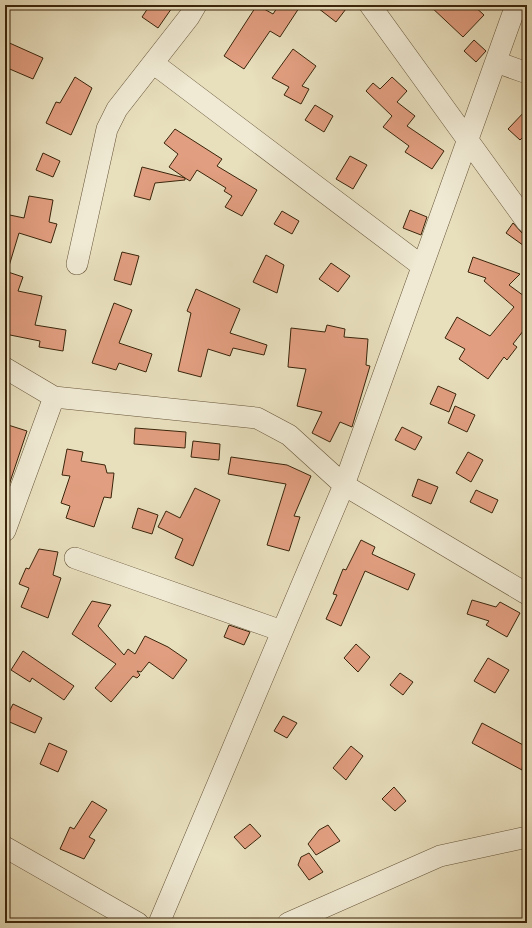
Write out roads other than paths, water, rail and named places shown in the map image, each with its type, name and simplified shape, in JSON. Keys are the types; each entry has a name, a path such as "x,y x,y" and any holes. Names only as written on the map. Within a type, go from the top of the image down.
{"street":[{"path":"77,264 107,129 117,108 189,17 196,5"},
{"path":"370,5 527,222"},
{"path":"159,923 344,485 516,5"},
{"path":"496,62 527,73"},
{"path":"153,63 422,266"},
{"path":"5,368 54,397 257,418 288,435 344,485 527,594"},
{"path":"5,531 54,397"},
{"path":"75,558 282,631"},
{"path":"288,923 440,856 527,837"},
{"path":"5,847 138,923"}]}
